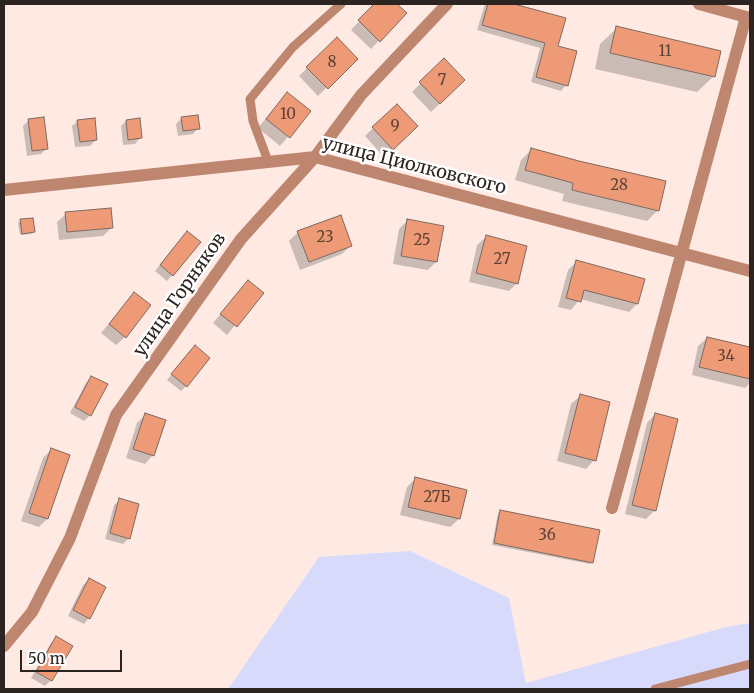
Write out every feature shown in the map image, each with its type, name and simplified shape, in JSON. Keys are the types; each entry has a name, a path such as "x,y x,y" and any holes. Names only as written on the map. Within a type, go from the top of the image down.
{"street":[{"name":"улица Горняков","path":"4,646 32,612 70,538 116,415 241,239 315,157 361,95 447,4"},
{"path":"612,508 680,254 748,17 699,4"},
{"name":"улица Циолковского","path":"4,190 315,157 750,271"}],"lane":[{"path":"268,161 253,121 250,99 293,47 341,4"},
{"path":"655,689 750,664"}],"shaded area":[{"path":"410,551 509,598 526,683 726,627 750,623 750,689 228,689 319,557"}],"building":[{"path":"374,4 397,4 407,13 380,42 358,20"},
{"path":"488,4 514,4 566,18 558,46 577,51 568,86 536,77 545,43 482,25"},
{"path":"616,26 721,51 715,77 610,53"},
{"path":"337,37 358,59 328,89 306,67"},
{"path":"444,58 465,80 440,104 419,82"},
{"path":"287,92 311,111 290,138 266,119"},
{"path":"397,104 418,126 393,150 372,127"},
{"path":"198,115 200,129 183,131 181,117"},
{"path":"44,117 48,149 32,151 28,119"},
{"path":"95,118 97,140 80,142 77,120"},
{"path":"140,118 142,138 128,140 126,120"},
{"path":"531,148 666,181 659,211 572,190 573,183 525,170"},
{"path":"111,208 113,228 67,232 65,212"},
{"path":"341,215 352,246 309,262 297,231"},
{"path":"33,218 35,232 22,234 20,219"},
{"path":"407,219 444,226 437,262 401,256"},
{"path":"187,231 201,242 173,276 160,265"},
{"path":"486,235 527,246 518,284 476,273"},
{"path":"576,260 645,279 638,304 584,290 581,302 566,298"},
{"path":"248,280 264,293 237,327 220,314"},
{"path":"134,292 151,305 126,338 109,324"},
{"path":"707,337 750,347 750,379 699,367"},
{"path":"195,345 210,358 187,387 171,374"},
{"path":"91,376 108,384 91,416 75,407"},
{"path":"580,394 610,402 596,461 565,453"},
{"path":"145,413 166,420 154,456 133,449"},
{"path":"655,413 678,419 656,511 632,505"},
{"path":"51,448 70,455 48,519 29,513"},
{"path":"415,477 467,490 460,519 408,507"},
{"path":"119,498 139,504 130,539 110,533"},
{"path":"500,510 600,530 593,563 494,543"},
{"path":"89,578 106,587 90,619 73,610"},
{"path":"56,636 73,646 52,681 36,672"}]}
